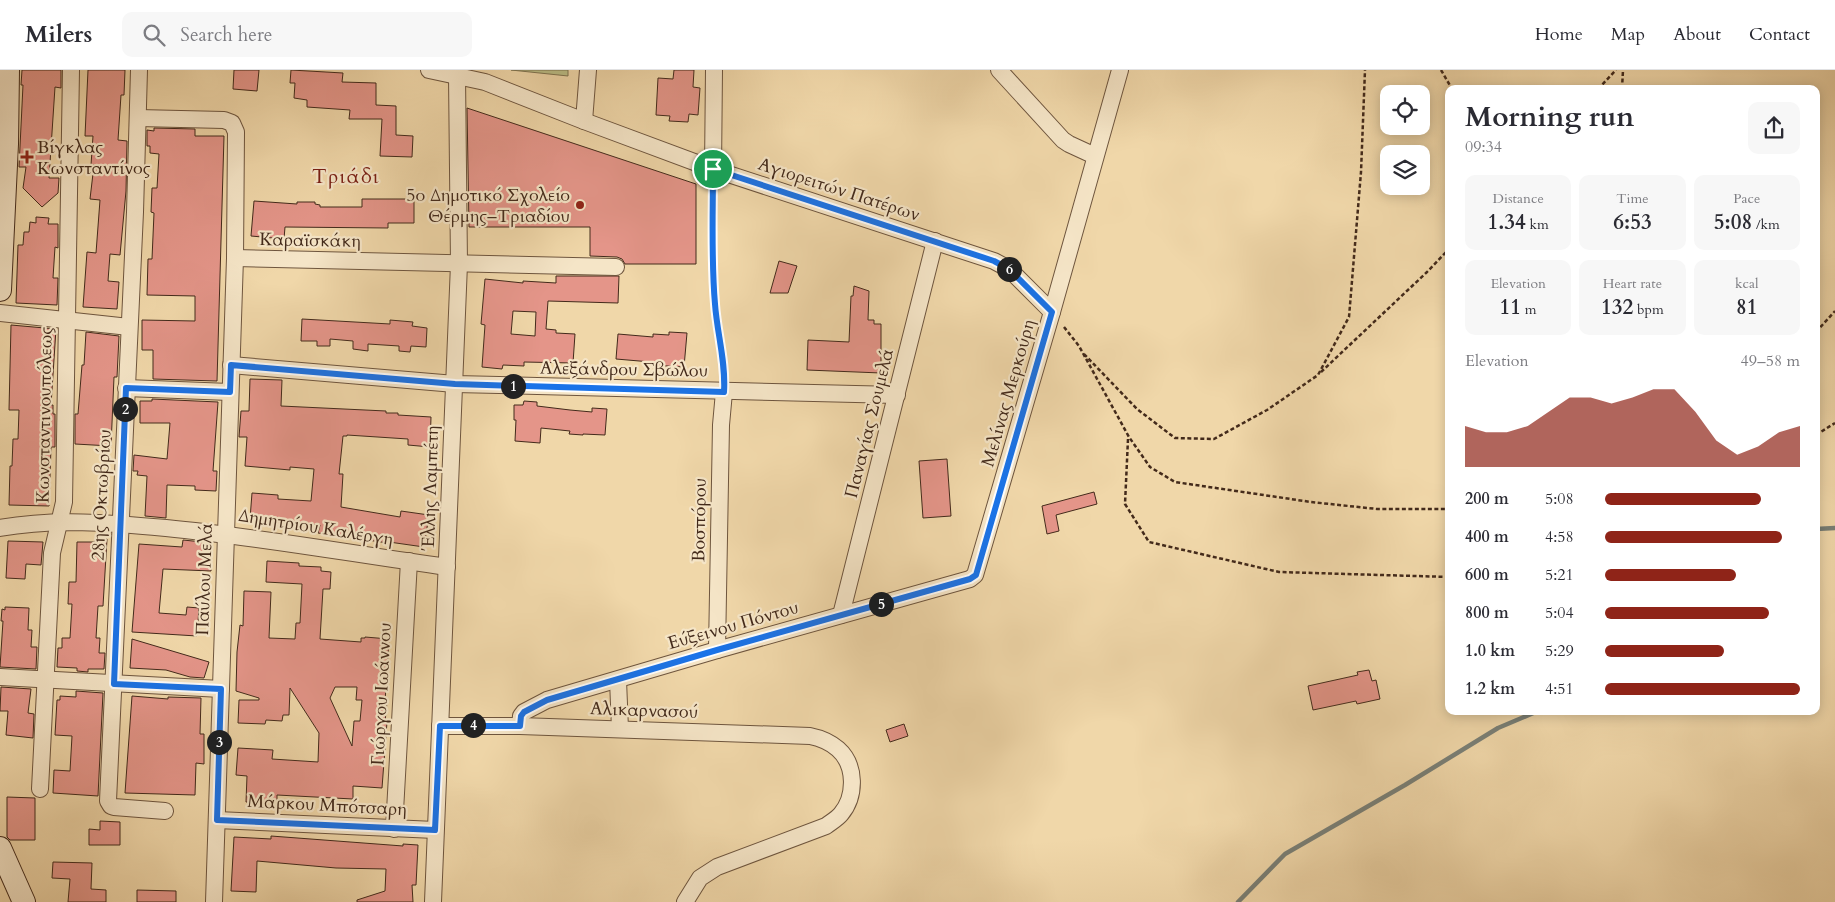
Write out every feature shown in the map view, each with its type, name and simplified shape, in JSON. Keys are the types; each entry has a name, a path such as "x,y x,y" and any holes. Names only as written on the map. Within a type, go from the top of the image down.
{"street":[{"path":"0,290 7,144 8,70"},
{"name":"Κωνσταντινουπόλεως","path":"40,789 52,553 64,502 71,70"},
{"name":"28ης Οκτωβρίου","path":"139,70 135,212 109,803 114,807 165,811"},
{"name":"Αγιορειτών Πατέρων","path":"429,70 485,82 713,169 994,261 1009,269 1052,312"},
{"path":"584,121 588,70"},
{"path":"713,169 714,70"},
{"path":"999,70 1069,144 1096,156"},
{"name":"Μελίνας Μερκούρη","path":"970,579 976,575 979,567 1120,70"},
{"name":"Έλλης Λαμπέτη","path":"433,902 459,264 457,75"},
{"name":"Καραϊσκάκη","path":"138,118 224,120 232,123 236,132 235,258 616,267"},
{"name":"Παναγίας Σουμελά","path":"841,615 935,241"},
{"name":"Παύλου Μελά","path":"214,902 235,258"},
{"path":"0,313 129,327"},
{"name":"Αλεξάνδρου Σβώλου","path":"231,365 455,384 897,396"},
{"path":"126,388 230,392"},
{"name":"Βοσπόρου","path":"717,650 721,425 724,392"},
{"name":"Δημητρίου Καλέργη","path":"0,528 27,524 120,524 226,534 447,567"},
{"name":"Γιώργου Ιωάννου","path":"394,829 409,561"},
{"name":"Εύξεινου Πόντου","path":"520,726 521,716 527,709 547,700 970,579"},
{"path":"0,678 221,689"},
{"path":"618,680 620,729"},
{"name":"Αλικαρνασού","path":"440,726 520,726 810,736 822,738 841,752 850,767 852,784 848,802 837,818 826,826 717,866 700,878 685,902"},
{"name":"Μάρκου Μπότσαρη","path":"217,820 435,830"},
{"path":"0,848 24,902"}],"path":[{"path":"1318,375 1348,317 1361,172 1365,70"},
{"path":"1441,70 1450,85"},
{"path":"1602,85 1616,70"},
{"path":"1622,85 1624,70"},
{"path":"713,169 715,306 725,372 724,392"},
{"path":"1052,312 1084,354 1136,409 1175,438 1214,438 1267,410 1318,375 1428,272 1445,253"},
{"path":"1820,328 1835,311"},
{"path":"1084,354 1129,437 1150,467 1175,482 1377,509 1445,509"},
{"path":"1820,432 1835,423"},
{"path":"1129,437 1125,504 1149,542 1279,572 1445,577"}],"green space":[{"path":"511,70 568,70 568,76"}],"building":[{"path":"22,70 61,70 61,88 55,87 49,178 59,178 58,193 42,207 23,188 26,167 19,167"},
{"path":"88,70 125,70 118,140 127,141 126,191 120,255 110,254 108,281 119,282 117,309 83,307 87,252 96,253 100,200 90,199 94,165 91,165 93,136 85,136"},
{"path":"234,70 259,70 257,91 233,89"},
{"path":"291,70 343,73 342,82 376,83 376,105 396,106 396,135 413,136 412,157 380,156 382,119 349,119 350,110 307,107 307,100 294,98 295,83 290,83"},
{"path":"674,70 694,70 693,87 700,88 698,115 689,114 688,122 669,121 670,116 656,115 658,78 673,79"},
{"name":"5ο Δημοτικό Σχολείο Θέρμης–Τριαδίου","path":"467,108 696,184 696,264 625,264 622,259 617,257 590,256 590,227 469,227"},
{"path":"154,128 195,129 195,136 224,136 217,381 153,379 153,350 142,350 142,320 195,321 195,296 147,295 148,259 152,259 154,213 151,212 152,188 157,188 159,154 150,153 150,146 147,146 147,130 154,131"},
{"path":"362,199 414,199 414,223 388,223 388,228 285,227 284,239 251,236 254,201 297,204 297,202 315,202 320,207 362,207"},
{"path":"36,217 49,218 48,224 58,224 58,248 55,247 53,278 58,278 57,305 16,303 18,245 23,245 24,232 29,232 30,222 36,223"},
{"path":"779,261 797,266 788,293 770,293"},
{"path":"556,276 619,276 618,303 548,301 546,329 556,330 556,333 575,334 573,363 524,362 524,366 503,365 502,369 482,367 485,325 481,324 485,279 523,283 523,281 556,283","holes":["513,311 536,312 535,336 511,334"]},
{"path":"854,286 869,291 868,320 874,320 874,324 881,324 881,373 807,370 808,340 849,342 851,296 853,296"},
{"path":"302,319 390,324 390,320 413,322 412,326 427,328 426,347 411,346 410,352 399,351 399,346 368,344 368,351 353,349 353,341 330,339 330,346 317,346 317,341 301,341"},
{"path":"11,325 56,329 51,405 53,405 53,414 55,414 55,447 51,447 49,506 9,505 10,466 12,466 13,439 18,439 19,410 9,410"},
{"path":"86,332 119,336 117,377 114,377 111,446 75,444 75,414 78,414"},
{"path":"669,332 687,333 684,367 651,365 651,362 616,359 618,334 653,337 653,334 669,335"},
{"path":"250,379 282,380 281,406 386,411 386,413 398,413 398,415 431,417 430,447 408,445 408,439 343,436 339,474 343,474 341,507 400,517 401,511 429,515 424,547 318,533 320,525 285,522 285,526 264,524 264,520 250,519 252,493 278,495 278,499 311,501 314,469 290,467 290,470 245,466 247,437 239,437 241,411 249,411"},
{"path":"152,399 218,402 213,471 217,471 216,491 195,490 195,486 167,485 166,518 145,516 147,476 137,475 138,471 133,471 134,455 167,459 170,423 140,423 140,401 152,401"},
{"path":"524,401 537,402 537,406 570,410 592,412 592,408 607,409 605,435 569,434 570,431 541,428 540,443 515,441 516,420 514,420 514,405 523,405"},
{"path":"947,459 951,516 923,518 919,461"},
{"path":"1094,492 1097,504 1056,515 1059,531 1047,534 1042,506"},
{"path":"95,538 107,539 103,606 98,606 96,638 100,638 99,653 105,653 104,669 88,669 88,672 77,671 77,668 57,667 58,648 62,648 62,638 70,638 72,604 68,604 69,582 76,582 77,542 95,542"},
{"path":"183,540 212,543 211,571 163,569 159,613 186,615 187,607 199,608 197,636 132,632 139,544 182,547"},
{"path":"8,541 43,542 41,565 26,564 25,579 6,578"},
{"path":"267,561 299,563 299,566 321,567 321,571 331,572 330,589 323,589 320,639 361,642 361,638 365,637 389,639 385,702 387,702 385,722 387,722 382,788 353,786 353,799 277,795 277,801 268,800 268,803 246,802 247,776 236,775 238,748 273,750 272,759 318,762 319,733 290,688 289,715 283,715 282,721 266,720 265,724 238,723 239,700 259,700 259,698 236,691 237,652 240,625 243,626 244,591 271,592 269,638 295,639 296,623 300,623 302,584 266,582","holes":["335,687 357,687 356,700 362,700 360,721 354,721 352,746 330,698"]},
{"path":"5,607 29,608 28,630 32,630 31,647 37,647 36,669 0,667 2,609 5,610"},
{"path":"132,639 209,662 204,678 190,677 166,670 130,668"},
{"path":"1369,670 1372,681 1376,680 1380,699 1357,704 1356,701 1313,710 1308,686 1358,675 1357,672"},
{"path":"1,687 31,689 28,713 34,714 33,738 6,735 8,711 0,711"},
{"path":"76,691 103,693 98,796 53,793 54,770 70,771 72,736 55,735 57,700 60,700 60,696 76,697"},
{"path":"132,696 168,699 168,697 201,698 200,734 204,734 204,764 196,763 195,795 125,793"},
{"path":"904,724 908,736 890,742 886,730"},
{"path":"7,797 35,798 35,840 10,840 7,837"},
{"path":"100,821 120,822 120,845 89,845 89,829 100,830"},
{"path":"271,836 403,846 403,844 418,845 416,885 412,885 413,902 357,902 357,900 385,891 386,869 336,868 257,861 256,892 231,891 234,837 271,839"},
{"path":"53,862 92,863 91,889 106,890 106,902 68,902 70,879 52,878"},
{"path":"137,890 176,891 176,902 137,902"}],"waterway":[{"path":"1820,529 1835,528"},
{"path":"1238,902 1285,854 1405,785 1498,728 1529,715"}],"place":[{"name":"Βίγκλας Κωνσταντίνος","path":"27,157"},
{"name":"5ο Δημοτικό Σχολείο Θέρμης–Τριαδίου","path":"580,205"}],"district":[{"name":"Τριάδι","path":"346,176"}],"route":[{"path":"713,169 1002,264 1052,312 976,575 970,579 547,700 527,709 521,716 520,726 440,726 435,830 217,820 221,689 114,684 126,388 230,392 231,365 427,383 724,392 725,372 715,306 713,169"}]}
